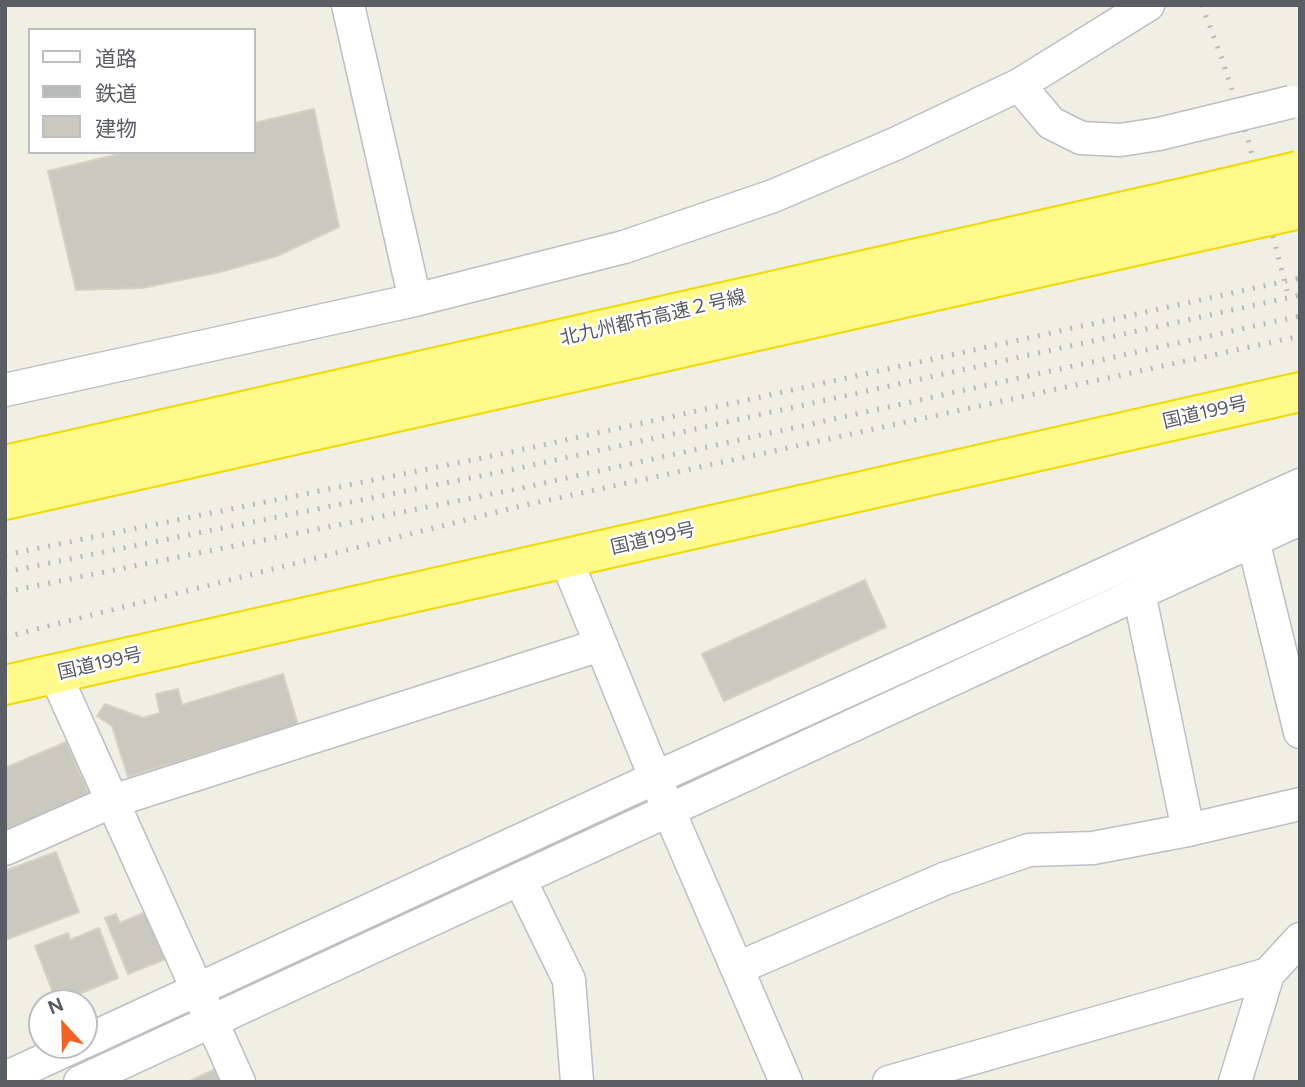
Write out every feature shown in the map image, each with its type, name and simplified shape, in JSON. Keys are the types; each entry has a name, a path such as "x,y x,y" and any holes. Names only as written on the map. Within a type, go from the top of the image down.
{"highway":[{"name":"北九州都市高速２号線","path":"5,500 1207,211 1299,170"},
{"name":"北九州都市高速２号線","path":"5,465 1207,211 1300,209"},
{"name":"国道199号","path":"5,685 1300,392"}],"street":[{"path":"348,5 415,300"},
{"path":"5,390 415,300 624,247 774,196 895,144 1018,85 1148,5"},
{"path":"1018,85 1052,124 1082,138 1120,140 1160,134 1295,101"},
{"path":"98,1036 655,778 1300,485"},
{"path":"80,1082 1275,530 1300,732"},
{"path":"566,559 655,778 786,1082"},
{"path":"1139,593 1188,830"},
{"path":"5,849 113,801 600,645"},
{"path":"55,674 239,1082"},
{"path":"738,968 944,879 1029,850 1093,848 1188,830 1300,804"},
{"path":"520,880 569,980 577,1082"},
{"path":"1235,1082 1268,974 1300,939"},
{"path":"889,1082 1268,974"},
{"path":"5,1078 46,1059"}],"building":[{"path":"314,109 339,227 277,256 220,272 142,288 76,290 48,171 119,154 256,154 256,123"},
{"path":"865,580 886,627 724,701 702,654"},
{"path":"283,674 298,725 128,777 112,726 97,716 105,704 143,718 160,713 156,694 178,689 182,705"},
{"path":"66,742 91,798 5,835 5,768"},
{"path":"56,852 79,912 5,940 5,871"},
{"path":"148,911 168,958 128,974 105,918 116,914 120,923"},
{"path":"99,928 118,978 91,989 52,989 35,946 68,933 70,940"},
{"path":"217,1068 223,1082 188,1082"}],"railway":[{"path":"1202,5 1248,139 1287,291"},
{"path":"5,555 511,452 1300,278"},
{"path":"5,572 515,469 1300,295"},
{"path":"5,592 517,489 1300,316"},
{"path":"5,637 517,507 1300,336"}]}
